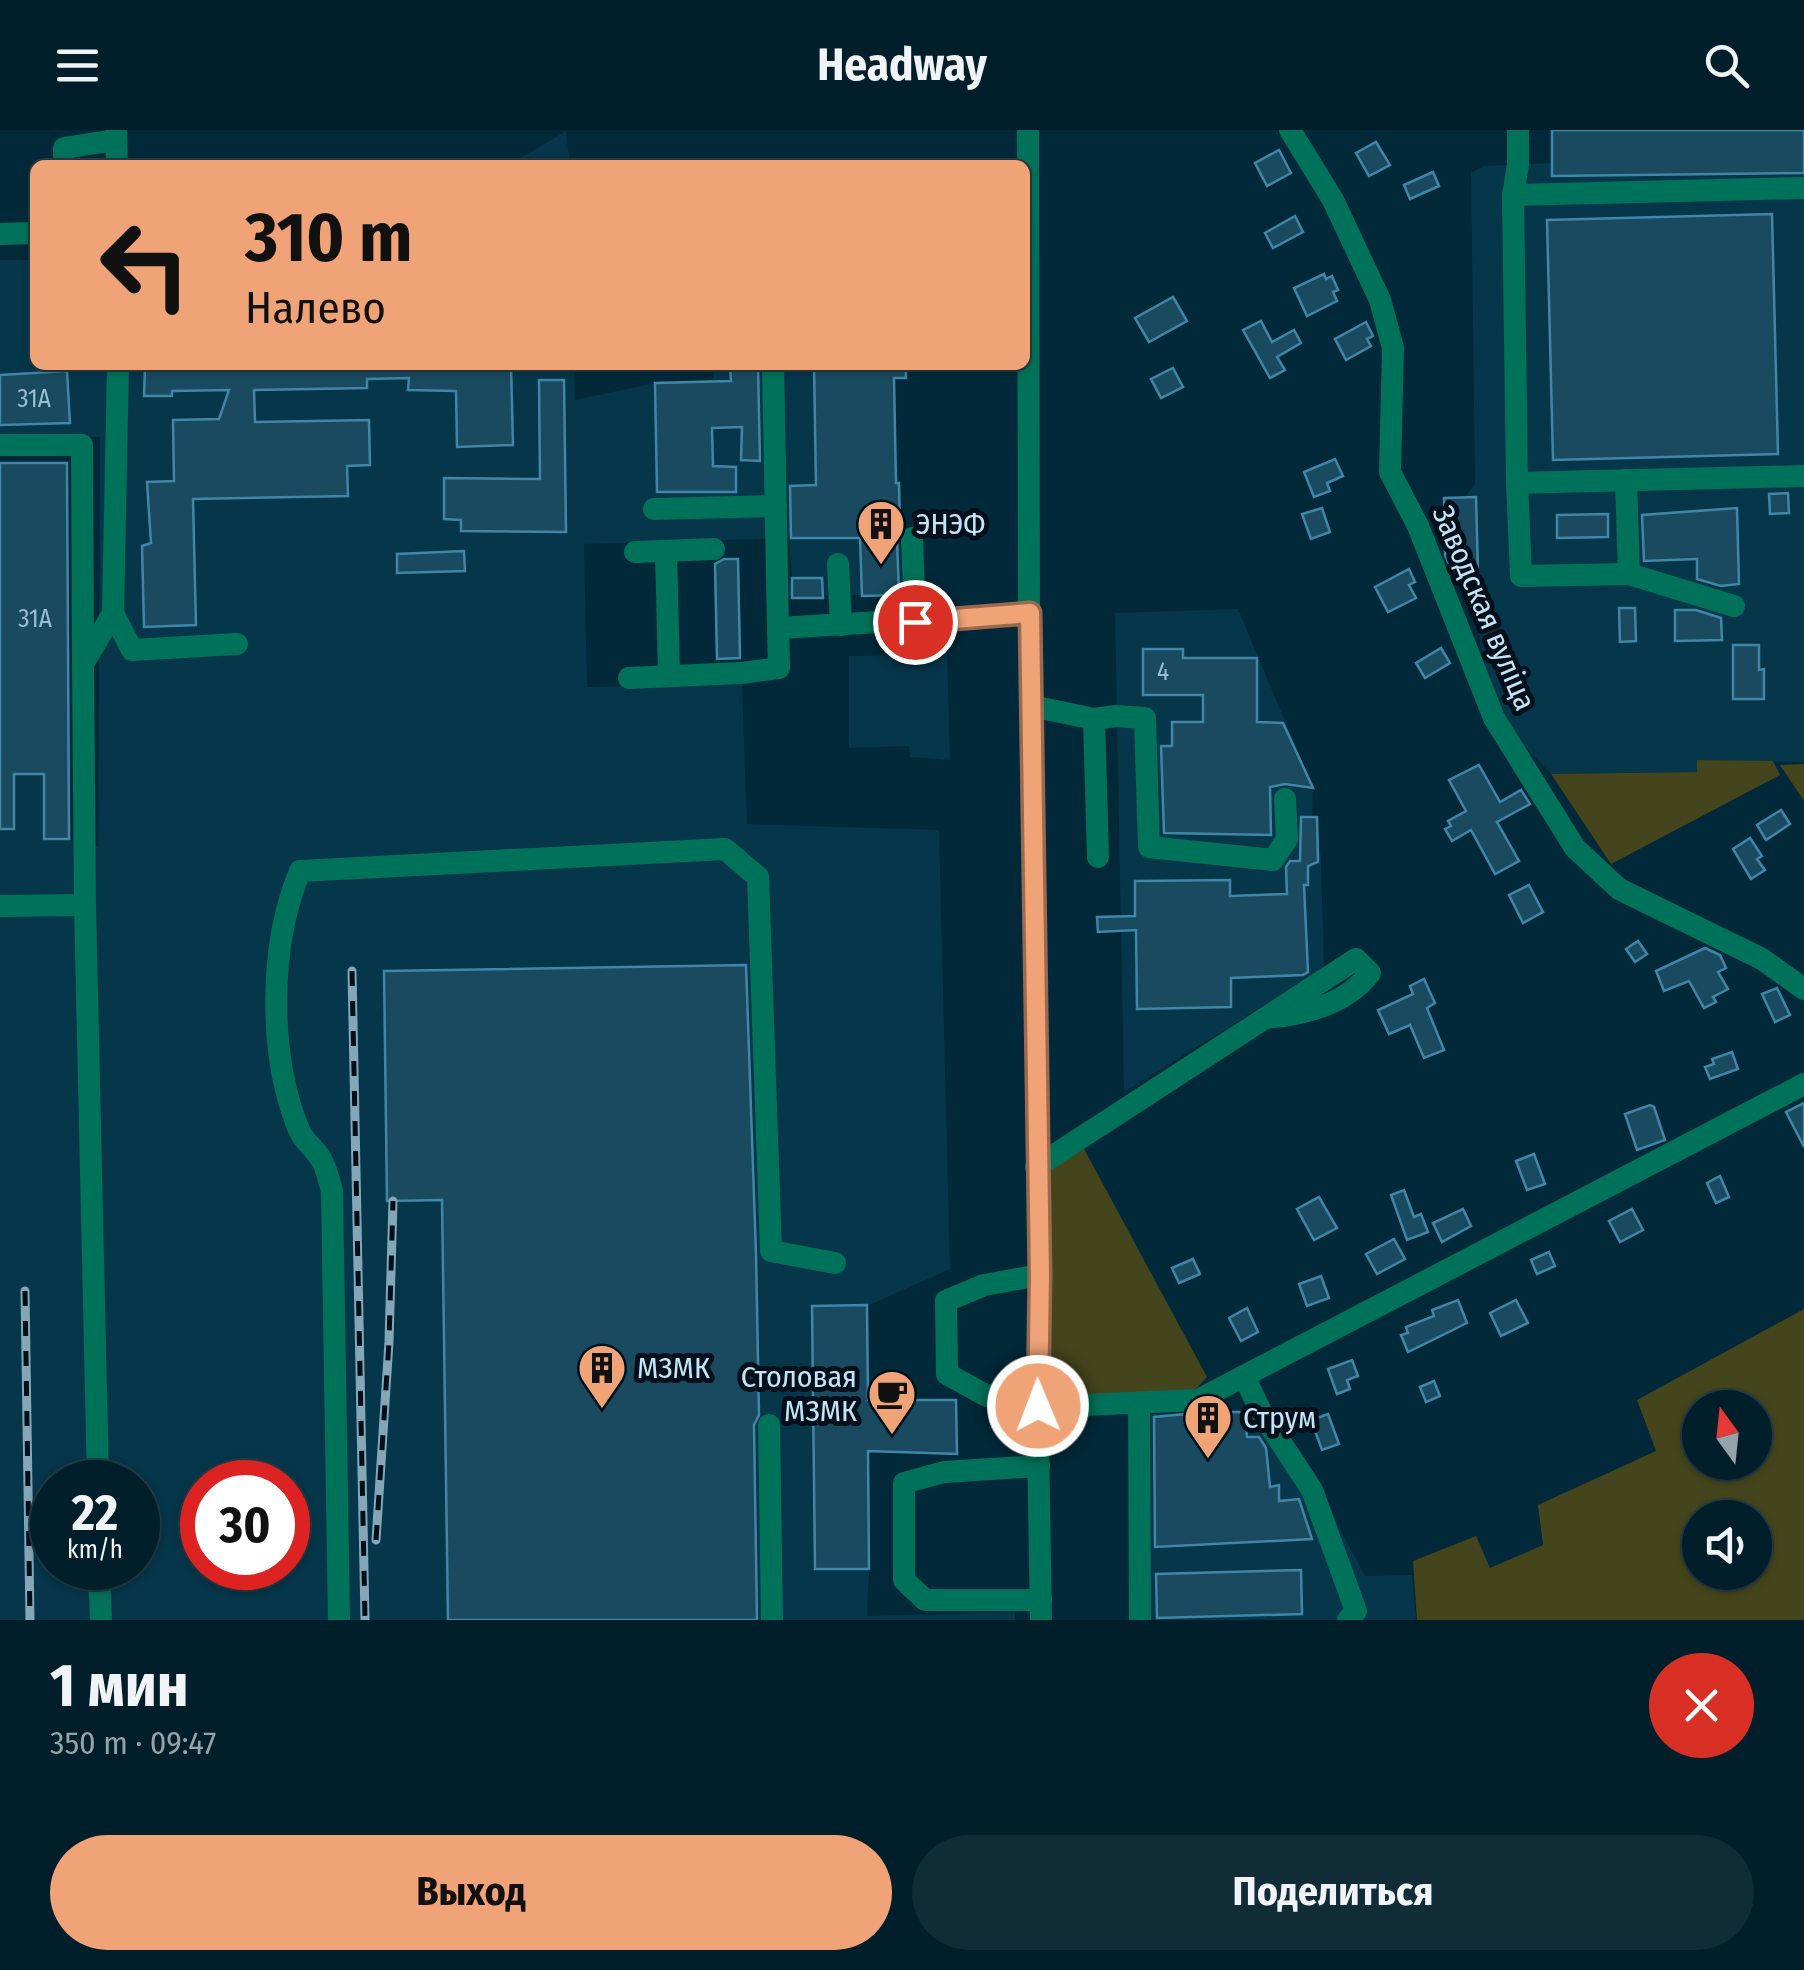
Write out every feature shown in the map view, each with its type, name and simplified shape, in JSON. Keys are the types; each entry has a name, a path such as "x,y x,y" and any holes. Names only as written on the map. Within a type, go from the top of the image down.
{"street":[{"path":"1027,160 1028,130"},
{"name":"Заводская вуліца","path":"1290,130 1333,200 1380,300 1393,348 1390,472 1418,526 1494,718 1576,848 1619,888 1762,959 1804,989"},
{"path":"1518,130 1513,195 1521,576 1629,574 1734,606"},
{"path":"64,160 64,148 116,135"},
{"path":"1513,195 1804,188"},
{"path":"0,234 30,234"},
{"path":"118,370 113,613 132,650 236,644"},
{"path":"629,678 779,668 773,370"},
{"path":"1028,370 1041,1610 925,1610 904,1580 904,1484 944,1472 1039,1466"},
{"path":"0,445 82,445 86,906 98,1460"},
{"path":"1517,483 1804,476"},
{"path":"1626,480 1629,574"},
{"path":"654,509 776,506"},
{"path":"912,538 915,622"},
{"path":"635,552 714,549"},
{"path":"666,551 669,676"},
{"path":"838,564 841,625"},
{"path":"84,664 113,613"},
{"path":"778,628 1030,613"},
{"path":"1032,706 1094,719 1145,718 1150,847 1273,860 1287,839 1285,798"},
{"path":"1094,719 1098,857"},
{"path":"339,1620 332,1191 322,1160 300,1135 287,1092 275,1010 286,905 300,871 725,849 758,877 771,1251 835,1263"},
{"path":"0,906 86,906"},
{"path":"1036,1167 1266,1018"},
{"path":"1040,1275 984,1285 946,1301 947,1374 987,1396 1138,1403 1198,1400 1804,1084"},
{"path":"1244,1376 1261,1412 1312,1490 1356,1611 1348,1620"},
{"path":"1138,1403 1140,1620"},
{"path":"768,1425 772,1620"},
{"path":"100,1590 100,1620"}],"shaded area":[{"path":"1552,130 1804,130 1804,762 1698,760 1697,772 1551,774 1513,734 1486,669 1466,573 1446,573 1444,498 1465,497 1475,484 1471,173 1483,166 1552,163"},
{"path":"566,131 569,160 517,160"},
{"path":"0,260 30,260 30,370 574,370 575,400 655,383 711,382 715,370 906,370 906,378 894,379 902,595 786,596 792,578 789,538 584,544 587,687 742,684 747,824 939,830 950,1269 867,1306 867,1616 1015,1612 1015,1620 0,1620 0,465 68,463 71,839 98,847 100,437 0,435"},
{"path":"1238,609 1313,788 1312,816 1317,817 1321,861 1324,968 1124,1092 1115,613"},
{"path":"928,645 947,648 950,760 910,757 909,746 849,748 849,656 923,655"},
{"path":"1697,760 1773,761 1780,775 1611,864 1551,774 1697,772"},
{"path":"1804,764 1804,801 1780,765"},
{"path":"1083,1147 1207,1377 1194,1391 1063,1397 1050,1370 1047,1170"},
{"path":"1804,1309 1804,1620 1417,1620 1413,1561 1476,1536 1490,1568 1543,1545 1538,1505 1656,1451 1637,1400"},
{"path":"1277,1411 1365,1576 1412,1575 1416,1620 1150,1620 1147,1414"}],"building":[{"path":"1552,130 1804,130 1804,173 1552,176"},
{"path":"1376,142 1390,165 1369,176 1356,153"},
{"path":"1279,150 1291,173 1267,186 1255,163"},
{"path":"1433,172 1439,186 1410,199 1404,185"},
{"path":"1772,214 1778,454 1553,460 1547,220"},
{"path":"1295,216 1303,232 1273,248 1265,233"},
{"path":"1324,274 1326,279 1332,276 1338,290 1333,292 1337,301 1307,316 1294,288"},
{"path":"1173,297 1187,321 1149,342 1135,318"},
{"path":"1261,321 1272,342 1294,330 1301,343 1277,357 1285,370 1270,378 1243,330"},
{"path":"1366,322 1373,336 1367,339 1371,346 1346,360 1335,339"},
{"path":"1173,368 1183,387 1161,398 1151,379"},
{"path":"145,370 511,370 513,445 457,447 456,391 408,390 409,378 367,379 367,388 254,390 255,422 369,420 370,465 347,466 348,496 193,499 196,625 144,627 142,546 151,543 147,482 174,481 173,420 219,419 229,390 172,391 172,396 144,396"},
{"path":"730,370 758,370 760,461 741,460 742,427 712,428 713,466 736,467 736,492 657,492 655,383 731,381"},
{"path":"814,370 906,370 906,378 894,378 899,595 862,596 860,538 791,538 790,486 816,485"},
{"path":"67,371 70,423 0,425 0,375"},
{"path":"539,380 564,380 566,532 461,531 461,520 444,519 444,478 540,479"},
{"path":"1335,459 1343,476 1327,483 1330,491 1314,497 1304,472"},
{"path":"0,463 67,463 69,839 44,839 44,774 14,774 14,829 0,829"},
{"path":"1788,493 1789,513 1770,514 1769,494"},
{"path":"1476,497 1478,572 1453,573 1445,555 1444,498"},
{"path":"1322,508 1330,532 1311,539 1302,514"},
{"path":"1737,508 1739,584 1721,586 1697,579 1697,559 1644,561 1642,515"},
{"path":"1608,514 1608,537 1557,538 1557,515"},
{"path":"464,551 465,571 397,573 397,554"},
{"path":"738,559 740,658 717,659 715,564"},
{"path":"1409,569 1415,582 1409,585 1416,598 1388,612 1375,587"},
{"path":"792,578 822,578 823,598 792,598"},
{"path":"1619,608 1635,608 1636,641 1620,642"},
{"path":"1675,610 1696,610 1721,618 1722,640 1675,641"},
{"path":"1733,645 1759,645 1764,699 1733,699"},
{"path":"1441,648 1450,663 1425,678 1416,663"},
{"path":"1143,649 1183,649 1183,658 1257,658 1257,722 1283,723 1313,788 1285,784 1270,787 1271,835 1164,833 1161,746 1172,746 1172,722 1203,722 1203,695 1143,695"},
{"path":"1479,765 1500,802 1521,790 1530,804 1497,822 1519,861 1495,874 1471,830 1452,841 1445,829 1451,826 1448,821 1466,811 1449,780"},
{"path":"1781,810 1790,824 1766,840 1757,825"},
{"path":"1301,817 1317,817 1318,862 1308,866 1308,885 1304,885 1308,972 1231,978 1231,1007 1137,1009 1136,930 1098,932 1097,917 1135,916 1135,881 1230,880 1230,896 1287,894 1286,867 1290,861 1300,861"},
{"path":"1750,838 1762,856 1757,859 1765,870 1751,879 1733,849"},
{"path":"1529,885 1543,912 1523,923 1509,895"},
{"path":"1638,941 1647,954 1635,962 1626,949"},
{"path":"1705,948 1720,955 1726,968 1718,972 1728,989 1713,997 1716,1002 1704,1008 1689,981 1664,991 1656,971"},
{"name":"МЗМК","path":"746,965 759,1415 754,1425 757,1620 448,1620 442,1200 387,1201 384,971"},
{"path":"1424,979 1435,1003 1427,1008 1444,1050 1424,1058 1410,1025 1389,1034 1378,1010 1413,994 1410,986"},
{"path":"1777,988 1790,1015 1775,1022 1762,994"},
{"path":"1732,1052 1738,1069 1710,1079 1705,1067 1714,1064 1712,1059"},
{"path":"1804,1103 1804,1147 1786,1112"},
{"path":"1650,1105 1665,1140 1637,1150 1625,1114"},
{"path":"1534,1154 1545,1184 1527,1190 1516,1161"},
{"path":"1720,1176 1729,1197 1716,1203 1707,1183"},
{"path":"1404,1190 1414,1217 1421,1214 1428,1232 1407,1240 1391,1195"},
{"path":"1319,1197 1337,1228 1314,1240 1297,1209"},
{"path":"1463,1209 1471,1226 1442,1242 1433,1223"},
{"path":"1632,1209 1643,1230 1620,1242 1609,1221"},
{"path":"1394,1239 1405,1259 1377,1274 1366,1254"},
{"path":"1549,1252 1555,1266 1537,1274 1531,1260"},
{"path":"1193,1259 1200,1274 1179,1283 1172,1268"},
{"path":"1321,1276 1329,1298 1307,1306 1299,1284"},
{"path":"1458,1300 1467,1323 1408,1352 1401,1335 1408,1333 1406,1327 1434,1316 1432,1310"},
{"path":"1516,1300 1528,1323 1501,1336 1490,1313"},
{"path":"867,1305 868,1400 956,1400 957,1454 868,1451 869,1569 815,1569 812,1306"},
{"path":"1247,1308 1258,1332 1241,1341 1229,1318"},
{"path":"1352,1360 1358,1376 1347,1380 1350,1389 1337,1394 1328,1369"},
{"path":"1434,1381 1440,1396 1426,1402 1420,1387"},
{"name":"Струм","path":"1244,1412 1247,1437 1259,1437 1266,1448 1270,1487 1279,1485 1279,1501 1299,1499 1312,1539 1155,1547 1154,1417"},
{"path":"1328,1414 1339,1444 1322,1450 1311,1420"},
{"path":"1301,1570 1302,1614 1157,1618 1156,1574"}],"railway":[{"path":"352,971 365,1620"},
{"path":"376,1540 389,1342 393,1201"},
{"path":"25,1291 30,1620"}],"place":[{"name":"ЭНЭФ","path":"881,566"},
{"name":"МЗМК","path":"602,1410"},
{"name":"Столовая МЗМК","path":"892,1436"},
{"name":"Струм","path":"1208,1460"}],"route":[{"path":"915,622 1030,613 1040,1275 1038,1406"}]}
